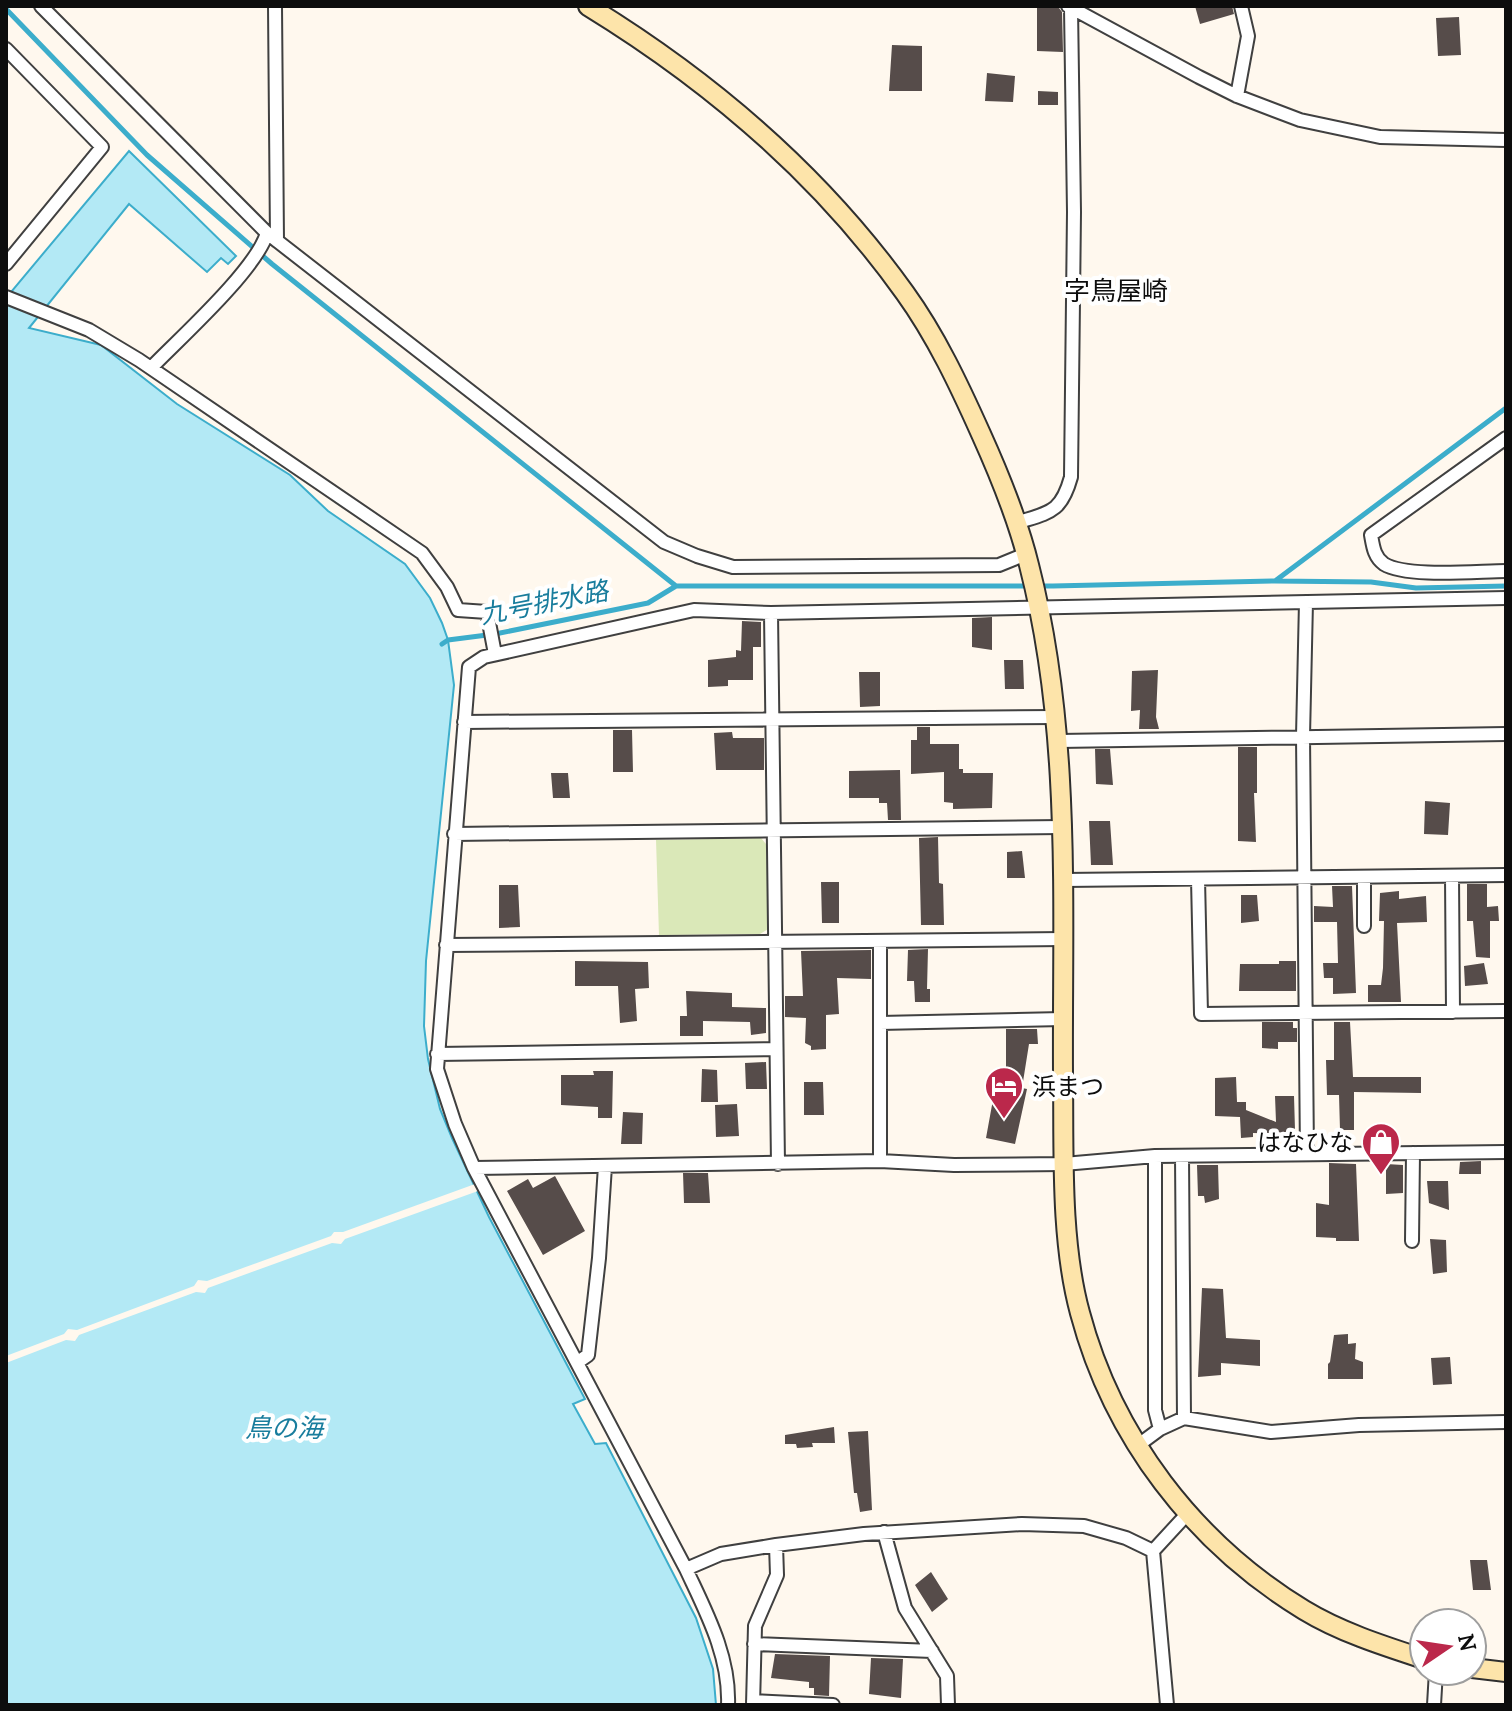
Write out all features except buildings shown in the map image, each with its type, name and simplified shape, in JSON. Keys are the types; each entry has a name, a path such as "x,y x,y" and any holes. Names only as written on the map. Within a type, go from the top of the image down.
{"street":[{"path":"41,6 269,239 664,542 733,567 999,565 1028,561"},
{"path":"151,368 241,274 269,239 275,6"},
{"path":"588,6 648,43 727,102 786,154 862,236 908,296 955,375 996,467 1028,561 1038,601 1056,717 1064,880 1064,1164 1072,1271 1079,1311 1110,1396 1137,1446 1188,1513 1261,1582 1308,1613 1408,1654"},
{"path":"1237,96 1248,36 1241,6"},
{"path":"1016,523 1050,511 1065,500 1071,477 1074,212 1070,7 1237,96 1300,120 1380,137 1506,140"},
{"path":"6,49 102,147 6,264"},
{"path":"6,297 89,330 139,360 422,553 447,587 458,610 487,612 495,650"},
{"path":"1506,438 1371,535 1375,553 1384,563 1410,571 1506,571"},
{"path":"728,1705 729,1693 718,1642 686,1569 474,1168 437,1069 469,667 495,650 694,610 771,613 1038,601 1306,602 1506,598"},
{"path":"1306,602 1303,736 1307,1154"},
{"path":"771,613 778,1164"},
{"path":"464,722 1056,717"},
{"path":"1059,741 1506,734"},
{"path":"454,834 1062,827"},
{"path":"1064,880 1506,875"},
{"path":"1452,876 1453,1012"},
{"path":"1364,877 1364,926"},
{"path":"1198,879 1201,1014 1506,1011"},
{"path":"446,945 1064,939"},
{"path":"880,941 880,1161"},
{"path":"880,1023 1063,1019"},
{"path":"437,1054 776,1049"},
{"path":"474,1168 880,1161 954,1165 1064,1164 1155,1156 1506,1152"},
{"path":"1412,1241 1413,1153"},
{"path":"1155,1156 1155,1410 1160,1429"},
{"path":"1182,1156 1184,1418"},
{"path":"578,1362 588,1355 593,1321 605,1166"},
{"path":"1137,1446 1160,1429 1184,1418 1271,1432 1359,1425 1506,1422"},
{"path":"1167,1705 1153,1551 1188,1513"},
{"path":"686,1569 721,1554 776,1545 884,1532 1022,1524 1084,1526 1126,1538 1153,1551"},
{"path":"884,1532 905,1608 947,1676 948,1705"},
{"path":"776,1545 777,1575 755,1626 753,1703 833,1705"},
{"path":"754,1644 932,1651"}],"green space":[{"path":"761,838 766,844 770,928 760,934 659,935 656,840"}],"water":[{"name":"鳥の海","path":"129,151 236,256 228,264 221,258 207,272 129,204 29,328 101,345 177,404 290,475 328,511 405,564 430,598 448,640 454,685 426,961 424,1026 440,1109 489,1217 585,1399 573,1404 595,1444 606,1443 696,1618 713,1669 716,1705 6,1705 6,298"}],"pier":[{"path":"475,1184 478,1191 345,1239 341,1244 332,1243 208,1288 205,1293 196,1292 79,1335 75,1341 66,1340 6,1363 6,1356 64,1334 68,1329 77,1330 194,1286 198,1280 207,1281 331,1236 334,1232 343,1232"}],"waterway":[{"path":"6,9 147,155 272,264 676,586"},
{"name":"九号排水路","path":"442,644 448,640 495,634 648,603 676,586 1053,586 1275,581 1506,408"},
{"path":"1275,581 1371,582 1416,588 1506,586"}],"place":[{"name":"浜まつ","path":"1004,1120"},
{"name":"はなひな","path":"1381,1176"}],"district":[{"name":"字鳥屋崎","path":"1116,290"}]}
